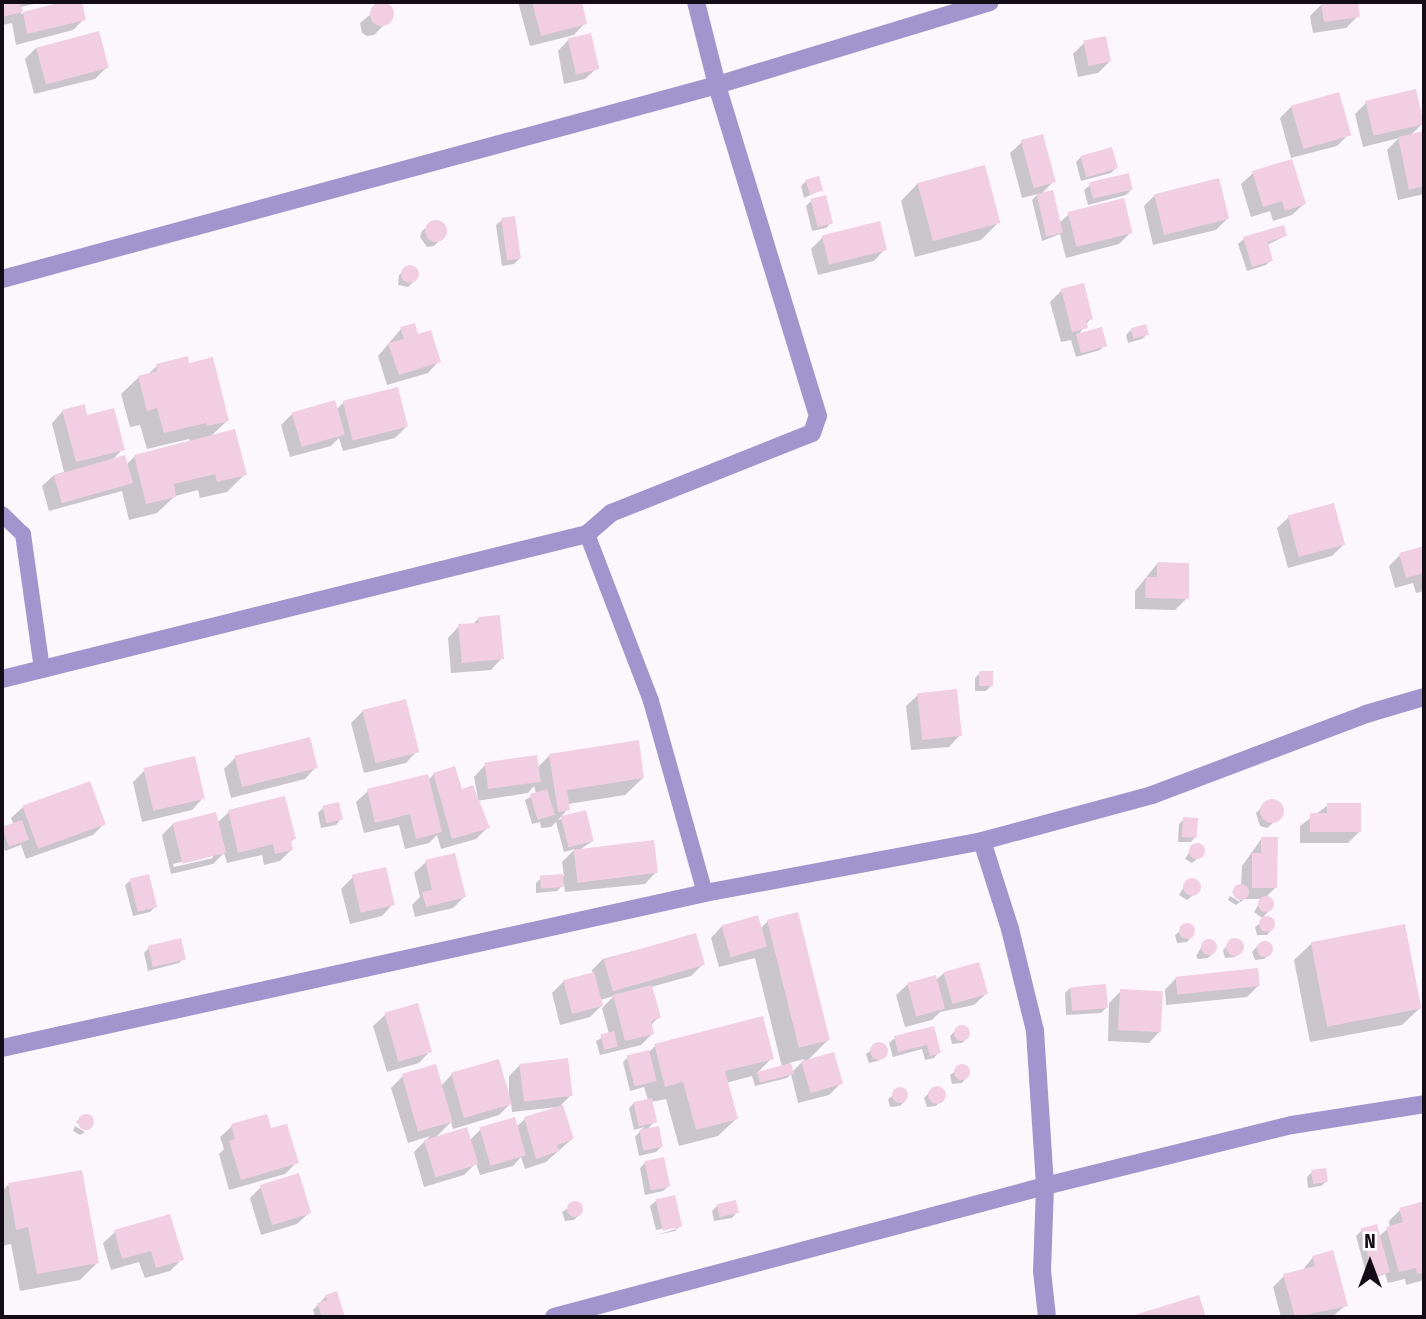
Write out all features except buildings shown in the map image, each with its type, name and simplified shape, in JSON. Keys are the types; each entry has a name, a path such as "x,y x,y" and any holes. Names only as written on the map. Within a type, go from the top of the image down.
{"street":[{"path":"2,678 587,534 611,513 812,433 818,416 717,85 696,2"},
{"path":"2,279 717,85 990,2"},
{"path":"2,1048 705,893 982,841 1152,795 1366,714 1424,696"},
{"path":"982,841 1010,929 1035,1031 1045,1186 1042,1270 1047,1317"},
{"path":"554,1317 1045,1186 1292,1125 1424,1104"}],"lane":[{"path":"2,514 23,534 42,670"},
{"path":"587,534 651,701 705,893"}]}
